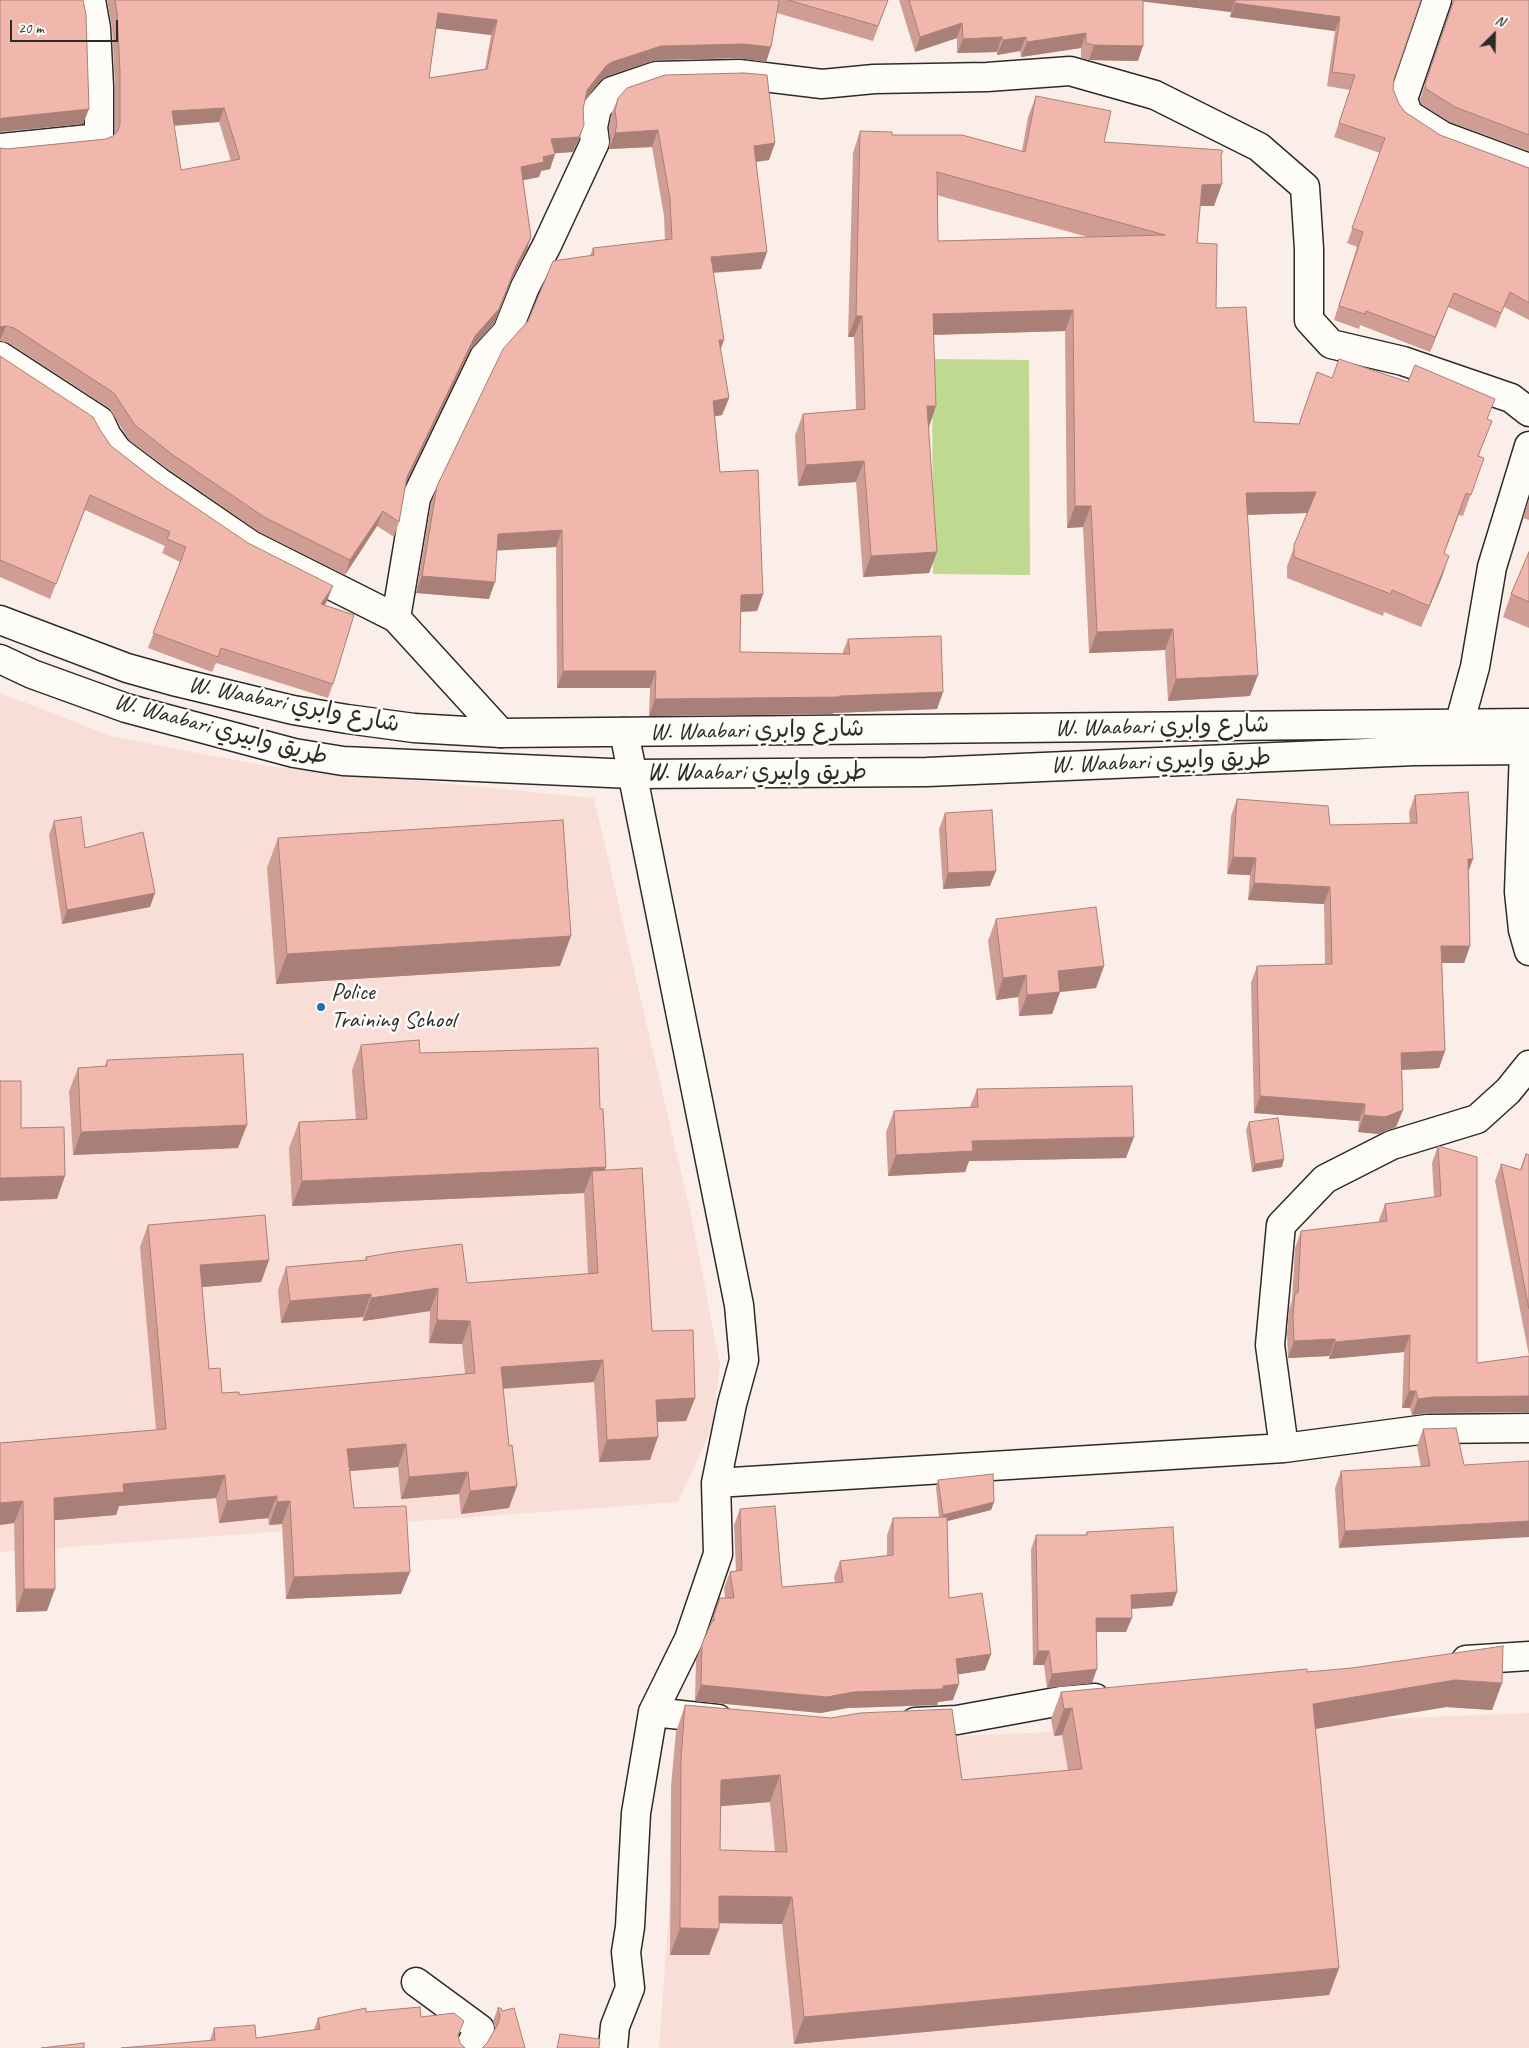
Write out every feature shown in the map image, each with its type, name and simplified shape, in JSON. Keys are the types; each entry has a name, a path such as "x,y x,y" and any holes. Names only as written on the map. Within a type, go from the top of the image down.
{"street":[{"path":"0,148 99,138 96,28 91,0"},
{"path":"1437,0 1403,98 1408,114 1443,136 1529,168"},
{"path":"396,618 416,498 484,357 507,332 526,287 595,142 593,127 597,108 612,91 656,76 739,74 822,84 874,79 987,77 1070,71 1155,95 1259,147 1305,187 1309,249 1309,320 1331,344 1403,361 1511,398 1529,412"},
{"path":"0,356 100,421 107,436 118,451 158,482 251,545 396,618 501,733"},
{"path":"1459,725 1475,667 1492,567 1529,446"},
{"name":"W. Waabari شارع وابري","path":"0,620 127,668 238,698 347,719 414,728 501,733 1529,723"},
{"name":"W. Waabari طريق وابيري","path":"0,659 32,674 126,708 294,753 343,761 632,774 927,772 1414,751 1526,750"},
{"path":"613,2048 615,2026 630,1988 626,1952 630,1927 636,1813 652,1712 689,1639 718,1554 716,1483 732,1404 744,1360 739,1305 624,732"},
{"path":"1526,750 1519,892 1523,930 1529,950"},
{"path":"1284,1448 1270,1345 1281,1225 1325,1179 1392,1145 1477,1119 1508,1091 1529,1065"},
{"path":"716,1483 1284,1448 1427,1429 1529,1428"},
{"path":"1444,1663 1483,1657 1529,1656"},
{"path":"894,1723 957,1720 1061,1701 1120,1696"},
{"path":"652,1712 740,1722"},
{"path":"416,1982 480,2029 469,2048"}],"shaded area":[{"name":"Police Training School","path":"0,693 114,737 267,766 594,798 691,1215 720,1365 712,1428 678,1502 0,1552"},
{"path":"1529,1713 1529,2048 659,2048 681,1747"}],"green space":[{"path":"932,359 1029,360 1030,575 933,574"}],"building":[{"path":"0,0 83,0 86,15 89,109 0,119"},
{"path":"115,0 779,0 771,47 744,44 661,46 612,62 606,66 587,90 583,109 584,125 579,137 551,139 555,154 543,157 544,162 521,167 531,237 516,266 499,309 475,336 407,477 399,522 383,511 350,560 264,517 173,455 135,425 114,393 14,328 0,327 0,148 7,149 106,139 118,131 120,124 120,71","holes":["438,13 497,20 487,69 429,78","224,108 240,159 181,170 172,111"]},
{"path":"788,0 888,0 878,26"},
{"path":"909,0 1143,0 1143,46 1094,45 1086,43 1086,33 1027,42 1026,37 1003,40 1002,37 963,39 962,23 920,37"},
{"path":"1235,0 1421,0 1394,79 1393,89 1399,104 1405,112 1440,135 1529,168 1529,303 1510,292 1501,313 1454,293 1435,337 1366,311 1365,314 1339,306 1363,232 1352,228 1385,138 1339,123 1355,75 1332,72 1340,17 1235,3"},
{"path":"1454,0 1529,0 1529,135 1455,107 1426,89 1425,84"},
{"path":"744,73 767,75 775,143 754,146 767,252 711,257 724,340 719,340 729,398 713,401 720,472 758,470 763,594 741,595 740,652 850,654 848,639 941,636 943,692 839,697 655,699 656,671 563,671 562,530 498,534 495,582 422,576 437,486 503,349 528,321 553,261 594,255 593,248 672,239 670,199 658,130 615,133 617,124 615,111 618,98 627,88 665,75"},
{"path":"1036,96 1111,111 1104,142 1223,151 1221,155 1222,184 1202,185 1197,243 1217,244 1216,308 1246,307 1254,422 1299,424 1317,372 1332,378 1339,359 1408,382 1415,365 1495,399 1487,419 1492,421 1478,456 1484,458 1471,495 1466,493 1444,553 1449,556 1429,606 1392,590 1391,594 1294,557 1294,545 1316,492 1246,493 1258,675 1176,679 1173,629 1097,632 1091,506 1075,506 1073,310 933,314 936,406 927,406 937,552 871,556 864,461 806,465 803,414 865,409 862,316 856,316 860,131 892,132 892,135 962,135 1025,152","holes":["937,172 1165,235 938,241"]},
{"path":"0,356 93,417 111,446 155,480 248,543 333,586 321,604 354,615 333,684 221,648 218,657 153,633 186,547 167,539 170,532 90,495 56,584 0,560"},
{"path":"1529,552 1529,602 1511,594"},
{"path":"1468,792 1473,859 1468,859 1470,946 1441,946 1445,1051 1401,1053 1403,1110 1385,1117 1364,1115 1365,1104 1260,1096 1257,966 1332,964 1330,887 1254,883 1256,858 1233,857 1237,799 1328,806 1330,825 1417,823 1415,795"},
{"path":"992,810 996,871 948,873 945,813"},
{"path":"81,817 85,848 143,832 155,893 67,910 54,821"},
{"path":"563,820 571,936 287,954 278,838"},
{"path":"1096,907 1104,966 1058,971 1060,992 1027,995 1026,975 1003,978 996,919"},
{"path":"419,1040 420,1053 598,1048 600,1109 603,1109 606,1167 302,1181 299,1122 367,1119 361,1045"},
{"path":"243,1054 247,1125 81,1132 78,1068 107,1066 107,1060"},
{"path":"0,1081 21,1081 21,1128 64,1127 65,1176 0,1178"},
{"path":"1132,1086 1134,1137 972,1141 973,1151 896,1155 894,1111 978,1107 977,1089"},
{"path":"1278,1118 1284,1159 1255,1164 1249,1122"},
{"path":"1438,1146 1477,1157 1477,1363 1529,1356 1529,1396 1433,1397 1418,1399 1416,1391 1409,1391 1410,1335 1335,1342 1335,1339 1294,1341 1293,1316 1295,1293 1298,1293 1301,1231 1387,1221 1385,1204 1441,1196"},
{"path":"1526,1154 1529,1155 1529,1309 1501,1164 1521,1170"},
{"path":"642,1168 652,1331 693,1330 695,1398 656,1400 658,1437 607,1440 603,1360 501,1367 509,1446 512,1445 517,1486 470,1491 468,1472 409,1477 406,1444 347,1449 354,1508 406,1506 410,1572 294,1577 290,1501 277,1502 277,1496 227,1501 225,1475 123,1484 124,1492 54,1498 55,1589 24,1589 23,1501 0,1503 0,1443 166,1429 148,1225 265,1215 269,1260 200,1265 209,1369 220,1368 222,1393 239,1392 239,1395 475,1373 470,1321 437,1320 438,1288 371,1298 371,1294 290,1301 286,1267 367,1260 366,1257 462,1244 467,1283 598,1273 592,1171"},
{"path":"1456,1428 1464,1465 1529,1461 1529,1521 1345,1531 1341,1471 1430,1466 1423,1429"},
{"path":"993,1474 994,1502 943,1515 938,1480"},
{"path":"775,1506 782,1587 843,1582 840,1561 893,1555 893,1518 947,1517 949,1598 982,1593 991,1654 956,1659 959,1684 943,1686 943,1689 853,1692 827,1697 701,1685 702,1644 712,1621 714,1621 714,1615 720,1598 734,1598 730,1572 742,1570 740,1509"},
{"path":"1173,1527 1177,1592 1131,1595 1132,1618 1096,1618 1097,1669 1052,1674 1049,1651 1038,1651 1036,1535 1087,1535 1087,1532"},
{"path":"1503,1646 1502,1683 1455,1680 1313,1704 1339,1968 804,2017 792,1897 719,1896 719,1929 680,1928 681,1759 685,1705 831,1718 860,1713 952,1709 962,1780 1082,1769 1072,1708 1064,1709 1061,1692 1307,1669 1307,1672 1352,1668","holes":["780,1775 787,1852 720,1850 721,1780"]},
{"path":"420,2007 421,2017 454,2013 464,2021 458,2035 460,2043 465,2048 121,2048 215,2040 214,2028 255,2025 256,2038 320,2029 318,2018 366,2008 366,2012"},
{"path":"498,2008 501,2008 502,2011 514,2008 525,2048 482,2048 498,2024 500,2016"},
{"path":"560,2034 600,2039 599,2048 557,2048"},
{"path":"84,2043 84,2048 41,2048"}],"place":[{"name":"Police Training School","path":"321,1007"}]}
